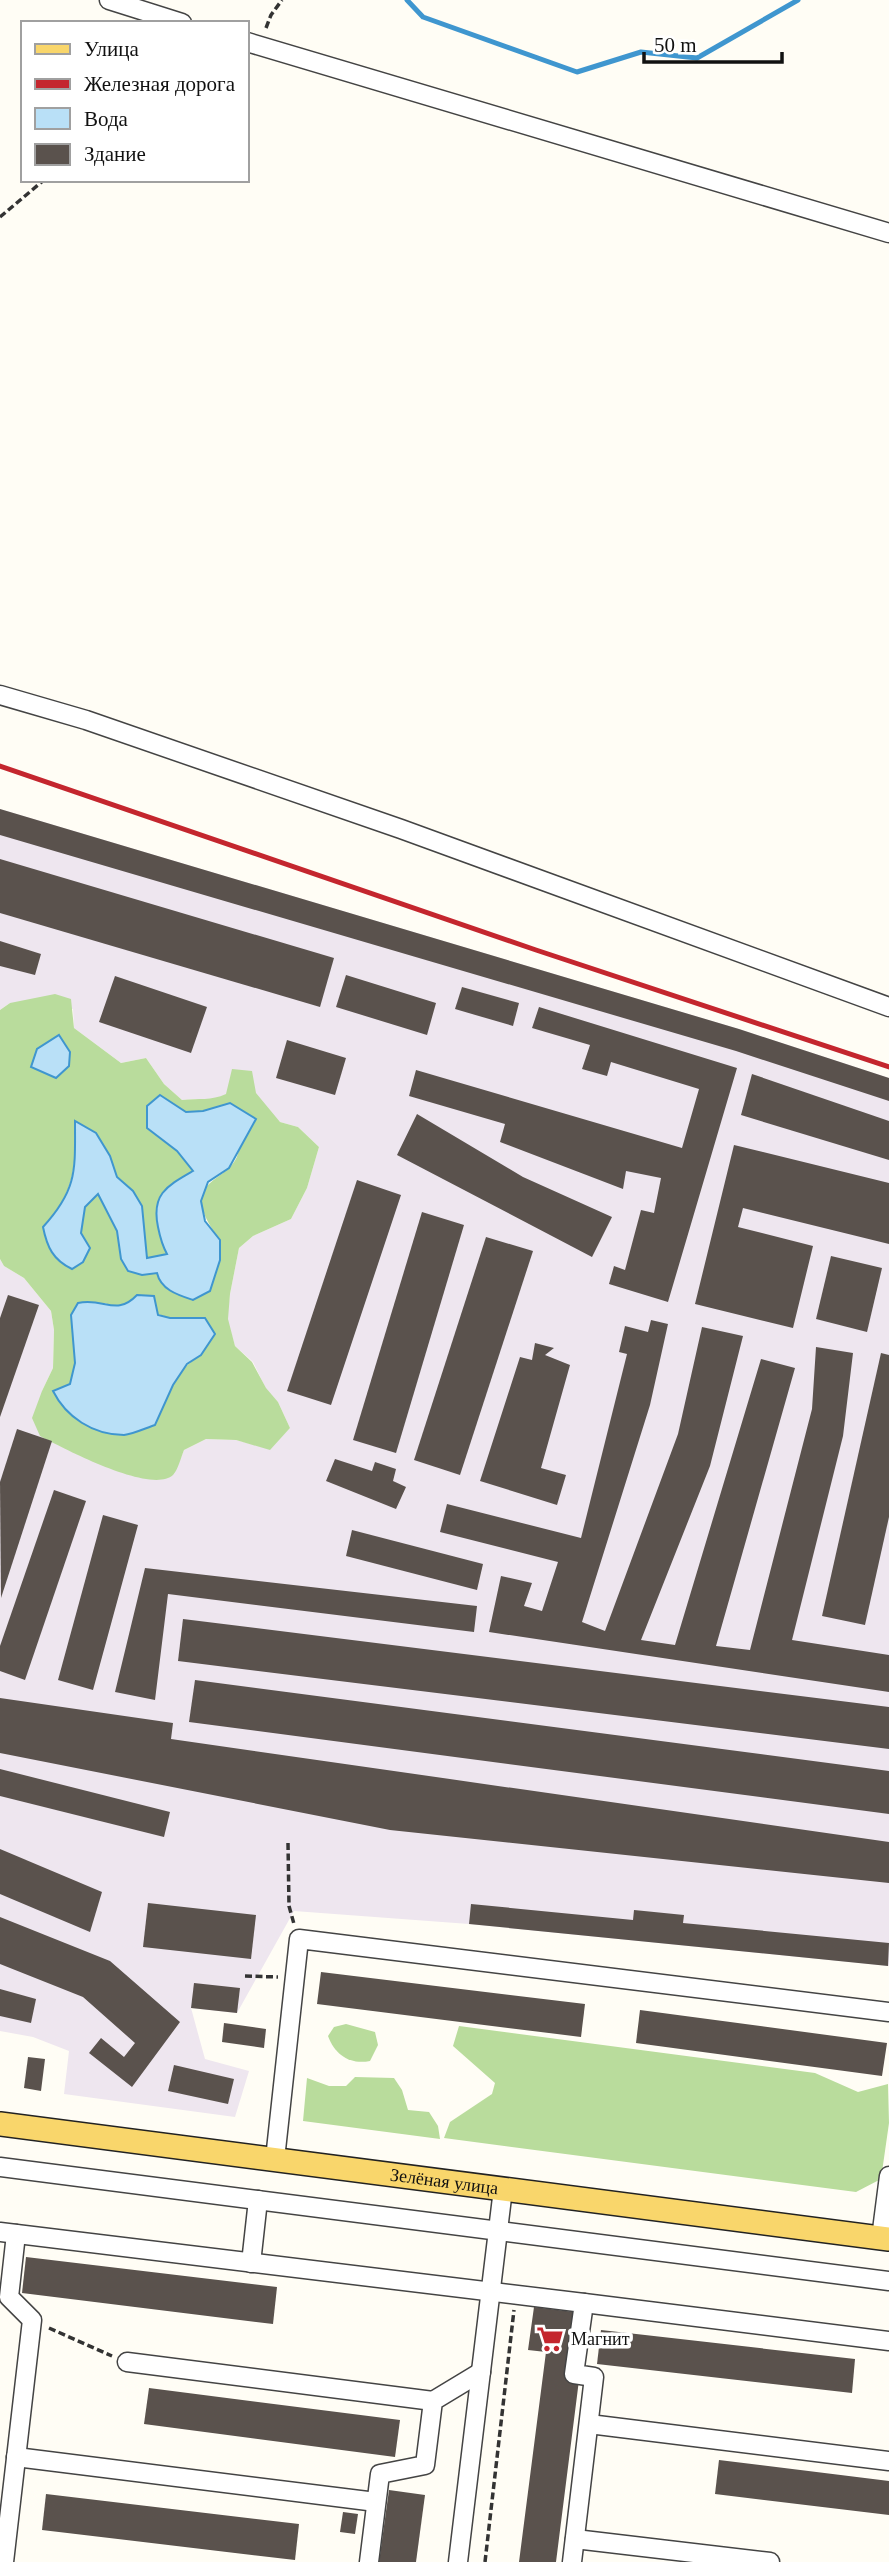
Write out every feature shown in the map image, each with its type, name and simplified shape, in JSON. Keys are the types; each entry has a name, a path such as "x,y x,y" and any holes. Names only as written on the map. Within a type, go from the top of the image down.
{"main road":[{"name":"Зелёная улица","path":"0,2124 885,2239"}],"street":[{"path":"109,0 176,21"},
{"path":"253,44 889,233"},
{"path":"0,695 86,720 401,830 889,1007"},
{"path":"275,2160 299,1940 889,2012"},
{"path":"0,2167 889,2281"},
{"path":"885,2239 889,2176"},
{"path":"458,2562 503,2189"},
{"path":"251,2263 258,2200"},
{"path":"4,2562 32,2320 9,2297 8,2233 889,2342"},
{"path":"572,2562 594,2376 574,2374 584,2303"},
{"path":"127,2362 433,2401 481,2372"},
{"path":"369,2562 380,2474 425,2465 433,2401"},
{"path":"589,2424 889,2461"},
{"path":"16,2457 376,2502"},
{"path":"575,2539 770,2562"}],"path":[{"path":"253,44 282,0"},
{"path":"0,217 42,182"},
{"path":"288,1843 289,1906 299,1940"},
{"path":"245,1976 295,1978"},
{"path":"485,2562 516,2295"},
{"path":"32,2320 127,2362"}],"shaded area":[{"path":"0,809 739,1029 889,1078 889,1966 469,1924 294,1911 237,2013 191,2008 205,2059 249,2071 235,2117 64,2094 69,2051 33,2037 0,2031 0,1259 4,1266 24,1278 51,1311 54,1330 53,1368 42,1391 74,1453 133,1476 174,1474 184,1450 206,1439 236,1440 270,1449 290,1428 278,1402 266,1389 253,1362 235,1346 227,1319 230,1294 239,1248 253,1236 291,1219 307,1188 319,1147 298,1127 280,1122 226,1095 211,1101 182,1100 164,1084 146,1058 121,1063 74,1028 73,1009 10,1003 0,1010"}],"green space":[{"path":"55,994 71,999 74,1028 121,1063 146,1058 164,1084 182,1100 226,1094 232,1069 252,1071 256,1093 280,1122 298,1127 319,1147 307,1188 291,1219 253,1236 239,1248 230,1294 228,1319 235,1346 252,1362 266,1388 278,1402 290,1428 270,1450 236,1440 206,1439 184,1450 173,1475 162,1480 127,1475 107,1468 40,1436 32,1418 53,1368 54,1330 51,1311 24,1278 4,1266 0,1259 0,1010 10,1003","holes":["160,1096 186,1112 203,1111 230,1103 239,1148 228,1169 203,1192 201,1203 206,1219 220,1240 157,1273 142,1275 121,1259 117,1231 98,1194 85,1207 81,1233 43,1227 68,1190 74,1166 75,1122 110,1156 117,1177 133,1191 142,1206 147,1258 168,1254 163,1247 177,1180 193,1171 177,1151 147,1128","105,1303 116,1308 128,1304 170,1318 205,1318 201,1355 178,1377 155,1425 124,1435 53,1391 70,1384 75,1363 71,1315"]},
{"path":"346,2024 375,2032 378,2045 370,2061 350,2060 339,2053 331,2043 328,2036 334,2027"},
{"path":"459,2026 815,2073 858,2092 888,2084 889,2123 881,2179 856,2192 444,2138 450,2122 492,2094 495,2083 453,2046"},
{"path":"355,2077 394,2078 402,2090 408,2110 429,2112 438,2126 440,2139 303,2121 307,2078 329,2086 346,2086"}],"water":[{"path":"59,1035 70,1052 69,1066 56,1078 31,1067 37,1049"},
{"path":"160,1095 186,1112 203,1111 230,1103 256,1119 229,1168 208,1182 201,1201 205,1221 220,1240 220,1260 210,1291 193,1300 166,1288 157,1273 142,1275 128,1271 121,1259 117,1231 98,1194 85,1207 81,1233 90,1248 83,1262 72,1269 52,1252 43,1227 69,1189 74,1166 75,1121 96,1133 110,1156 117,1177 133,1191 142,1206 147,1258 167,1254 161,1241 156,1216 159,1199 176,1181 193,1171 177,1151 147,1128 147,1106"},
{"path":"137,1295 154,1296 158,1315 170,1318 205,1318 215,1334 201,1355 187,1364 173,1385 155,1425 124,1435 102,1432 73,1416 53,1391 70,1384 75,1363 71,1315 78,1303 95,1302 116,1306 123,1305"}],"building":[{"path":"0,809 739,1029 889,1078 889,1101 736,1051 0,835"},
{"path":"0,859 334,958 320,1007 0,913"},
{"path":"0,941 41,954 35,975 0,966"},
{"path":"346,975 436,1003 427,1035 336,1007"},
{"path":"115,976 207,1007 191,1053 99,1022"},
{"path":"462,987 519,1003 513,1026 455,1009"},
{"path":"539,1007 737,1068 668,1302 609,1284 614,1266 625,1270 641,1210 654,1213 661,1178 626,1171 623,1189 500,1142 505,1124 409,1096 416,1070 682,1148 699,1089 611,1062 607,1076 582,1069 590,1045 532,1028"},
{"path":"287,1040 346,1058 335,1095 276,1078"},
{"path":"752,1074 889,1121 889,1160 741,1115"},
{"path":"417,1114 523,1177 612,1217 592,1257 397,1155"},
{"path":"734,1145 889,1183 889,1244 743,1208 738,1227 813,1246 793,1328 695,1304"},
{"path":"357,1180 401,1195 331,1405 287,1391"},
{"path":"422,1212 464,1225 396,1453 353,1440"},
{"path":"486,1237 533,1251 460,1475 414,1460"},
{"path":"831,1256 882,1268 867,1332 816,1319"},
{"path":"8,1295 39,1305 0,1417 0,1318"},
{"path":"651,1320 668,1324 650,1405 582,1622 605,1631 678,1434 702,1327 743,1336 710,1466 641,1640 675,1645 761,1359 795,1368 716,1646 750,1650 812,1409 816,1347 853,1353 843,1436 792,1640 889,1655 889,1692 489,1632 501,1576 532,1583 524,1606 542,1611 558,1562 440,1532 447,1504 581,1538 627,1354 619,1352 625,1326 648,1332"},
{"path":"535,1343 554,1348 545,1355 570,1365 541,1468 566,1475 557,1505 480,1481 520,1357 532,1360"},
{"path":"881,1353 889,1355 889,1517 865,1625 822,1616"},
{"path":"17,1429 52,1441 1,1598 0,1482"},
{"path":"335,1459 372,1471 375,1462 396,1469 393,1481 406,1487 396,1509 326,1481"},
{"path":"54,1490 86,1501 25,1680 0,1671 0,1646"},
{"path":"103,1515 138,1525 93,1690 58,1680"},
{"path":"352,1530 483,1564 477,1590 346,1556"},
{"path":"145,1568 477,1606 474,1632 168,1594 155,1700 115,1692"},
{"path":"183,1619 889,1707 889,1749 178,1661"},
{"path":"195,1680 889,1771 889,1814 189,1722"},
{"path":"0,1698 173,1723 171,1739 889,1842 889,1883 390,1830 0,1753"},
{"path":"0,1769 170,1812 164,1837 0,1796"},
{"path":"0,1849 102,1892 90,1932 0,1894"},
{"path":"148,1903 256,1915 251,1959 143,1947"},
{"path":"471,1904 633,1920 634,1910 684,1915 683,1923 889,1943 888,1966 469,1924"},
{"path":"0,1917 110,1961 180,2022 132,2087 89,2053 101,2038 124,2057 135,2043 83,1997 0,1964"},
{"path":"321,1972 585,2004 581,2037 317,2004"},
{"path":"194,1983 240,1988 237,2013 191,2008"},
{"path":"0,1989 36,1999 31,2023 0,2016"},
{"path":"640,2010 887,2043 882,2076 636,2043"},
{"path":"224,2023 266,2029 264,2048 222,2042"},
{"path":"28,2057 45,2059 41,2091 24,2088"},
{"path":"174,2065 234,2079 228,2104 168,2091"},
{"path":"26,2257 277,2287 273,2324 22,2293"},
{"path":"534,2307 574,2312 566,2378 579,2380 556,2562 519,2562 546,2352 528,2350"},
{"path":"601,2330 855,2359 852,2393 597,2364"},
{"path":"149,2388 400,2420 395,2457 144,2424"},
{"path":"719,2460 889,2481 889,2515 715,2494"},
{"path":"389,2490 425,2495 416,2562 379,2562"},
{"path":"46,2494 299,2524 295,2560 42,2530"},
{"path":"343,2512 358,2514 355,2534 340,2532"}],"waterway":[{"path":"407,0 423,17 577,72 641,52 697,58 798,0"}],"railway":[{"path":"0,766 536,950 889,1067"}],"place":[{"name":"Магнит","path":"550,2339"}]}
